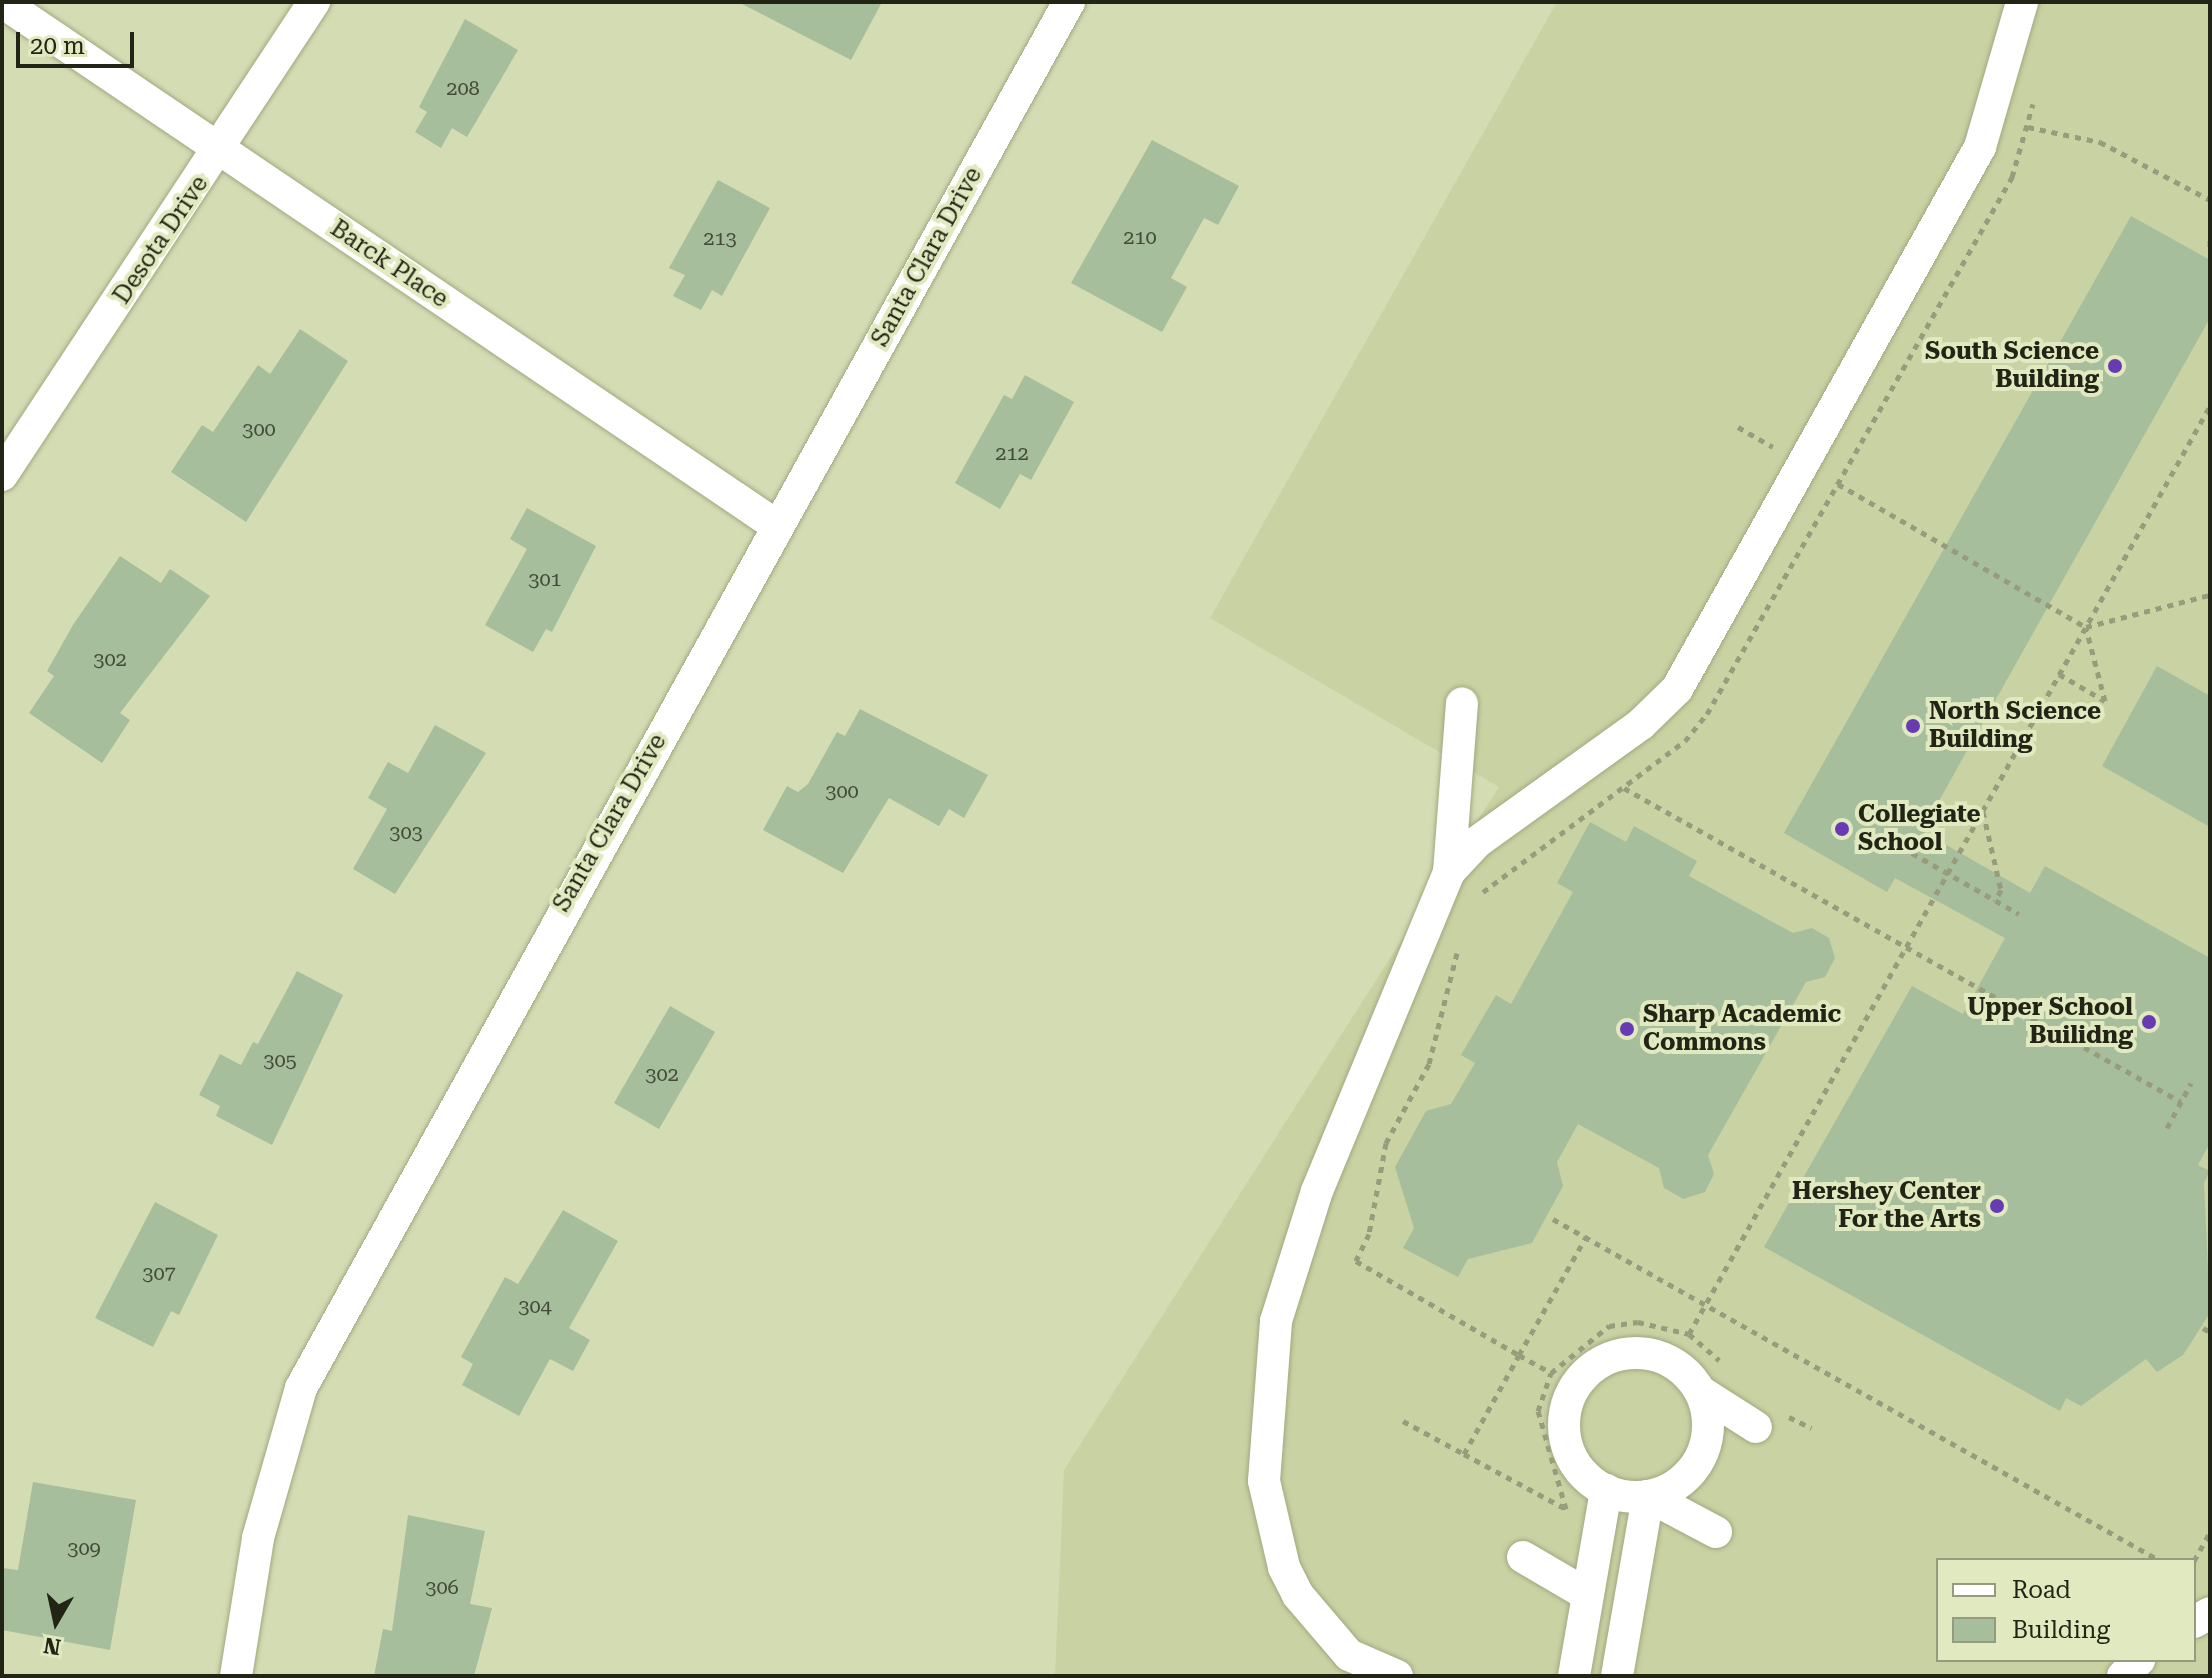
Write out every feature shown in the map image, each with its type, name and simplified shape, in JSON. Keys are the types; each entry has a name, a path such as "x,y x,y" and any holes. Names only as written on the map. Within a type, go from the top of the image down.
{"street":[{"name":"Barck Place","path":"2,2 777,526"},
{"name":"Desota Drive","path":"2,475 223,150 314,2"},
{"name":"Santa Clara Drive","path":"236,1676 258,1538 301,1388 1069,2"},
{"path":"1449,872 1477,842 1596,756 1677,689 1980,147 2022,2"},
{"path":"1397,1676 1349,1655 1327,1636 1284,1567 1264,1481 1267,1381 1276,1321 1308,1216 1449,872 1462,704"},
{"path":"1716,1532 1648,1496 1606,1490 1575,1463 1564,1422 1567,1402 1592,1367 1631,1352 1652,1354 1672,1361 1701,1392 1756,1427"},
{"path":"1648,1496 1688,1476 1701,1458 1709,1436 1701,1392"},
{"path":"1574,1676 1606,1490"},
{"path":"1617,1676 1648,1496"},
{"path":"1523,1557 1588,1595"}],"path":[{"path":"1470,902 1624,788 1707,714 2012,177 2038,86"},
{"path":"2028,127 2100,142 2210,200"},
{"path":"2210,240 2210,252"},
{"path":"1403,1421 1566,1509 1538,1411 1551,1373 1609,1326 1638,1322 1689,1334 2210,406"},
{"path":"1738,427 2086,627 2210,595"},
{"path":"2059,674 2105,701 2086,627"},
{"path":"1596,756 1624,788 2181,1102"},
{"path":"1982,811 2001,890 1995,901"},
{"path":"1912,853 2019,914"},
{"path":"1458,943 1442,1025 1386,1143 1369,1234 1356,1261 1551,1373"},
{"path":"2167,1128 2191,1083"},
{"path":"1553,1219 2155,1558"},
{"path":"1464,1454 1586,1237"},
{"path":"2203,1328 2210,1332"},
{"path":"2196,1558 2210,1532"}],"shaded area":[{"name":"Collegiate School","path":"1557,2 2210,2 2210,1676 1055,1676 1064,1470 1499,787 1210,618"}],"building":[{"path":"738,2 882,2 851,60"},
{"path":"465,19 518,50 467,137 452,128 441,148 415,132 427,112 419,107"},
{"path":"1152,140 1239,186 1218,225 1204,218 1171,278 1187,287 1162,332 1071,283"},
{"path":"718,180 770,208 722,296 712,290 701,310 673,296 685,275 669,268"},
{"path":"2131,216 2210,260 2210,318 1922,831 2030,893 2045,866 2210,958 2210,1143 2198,1165 2210,1171 2204,1183 2210,1313 2183,1355 2157,1372 2146,1359 2081,1406 2066,1398 2060,1411 1764,1247 1912,986 1963,1014 2005,938 1895,878 1887,892 1784,833"},
{"path":"300,329 348,361 246,522 171,472 202,425 213,432 258,365 270,374"},
{"path":"1025,375 1074,402 1031,480 1020,474 1000,509 955,483 1004,395 1012,399"},
{"path":"527,508 596,546 552,632 546,629 533,652 485,625 527,549 510,539"},
{"path":"120,556 161,583 170,569 210,596 120,713 130,720 102,763 29,713 54,676 47,671 73,625"},
{"path":"2157,666 2210,696 2210,827 2102,766"},
{"path":"860,709 988,775 964,818 949,809 939,826 889,798 843,873 763,830 787,786 798,792 808,784 837,732 845,736"},
{"path":"435,725 486,753 395,894 353,869 387,809 368,798 388,762 408,773"},
{"name":"Sharp Academic Commons","path":"1590,822 1626,842 1634,826 1697,861 1689,876 1793,933 1812,928 1829,938 1835,958 1825,977 1806,982 1708,1155 1714,1174 1705,1192 1683,1199 1664,1188 1659,1168 1578,1124 1557,1162 1563,1186 1532,1243 1468,1259 1458,1277 1403,1248 1414,1228 1395,1167 1426,1111 1451,1104 1475,1063 1461,1055 1496,995 1511,1004 1573,892 1557,883"},
{"path":"297,971 343,995 272,1145 216,1116 220,1106 199,1095 220,1054 241,1065 253,1042 258,1044"},
{"path":"670,1006 715,1032 659,1129 614,1103"},
{"path":"155,1202 218,1235 179,1315 171,1311 153,1347 95,1318"},
{"path":"563,1210 618,1241 569,1328 590,1340 573,1371 550,1359 519,1416 462,1385 473,1364 461,1357 505,1277 518,1284"},
{"path":"33,1482 136,1500 110,1650 2,1630 2,1568 18,1570"},
{"path":"408,1515 485,1531 470,1604 492,1608 474,1676 374,1676 383,1629 392,1631"}],"place":[{"name":"South Science Building","path":"2115,366"},
{"name":"North Science Building","path":"1913,726"},
{"name":"Collegiate School","path":"1842,829"},
{"name":"Upper School Builidng","path":"2149,1022"},
{"name":"Sharp Academic Commons","path":"1627,1029"},
{"name":"Hershey Center For the Arts","path":"1997,1206"}]}
